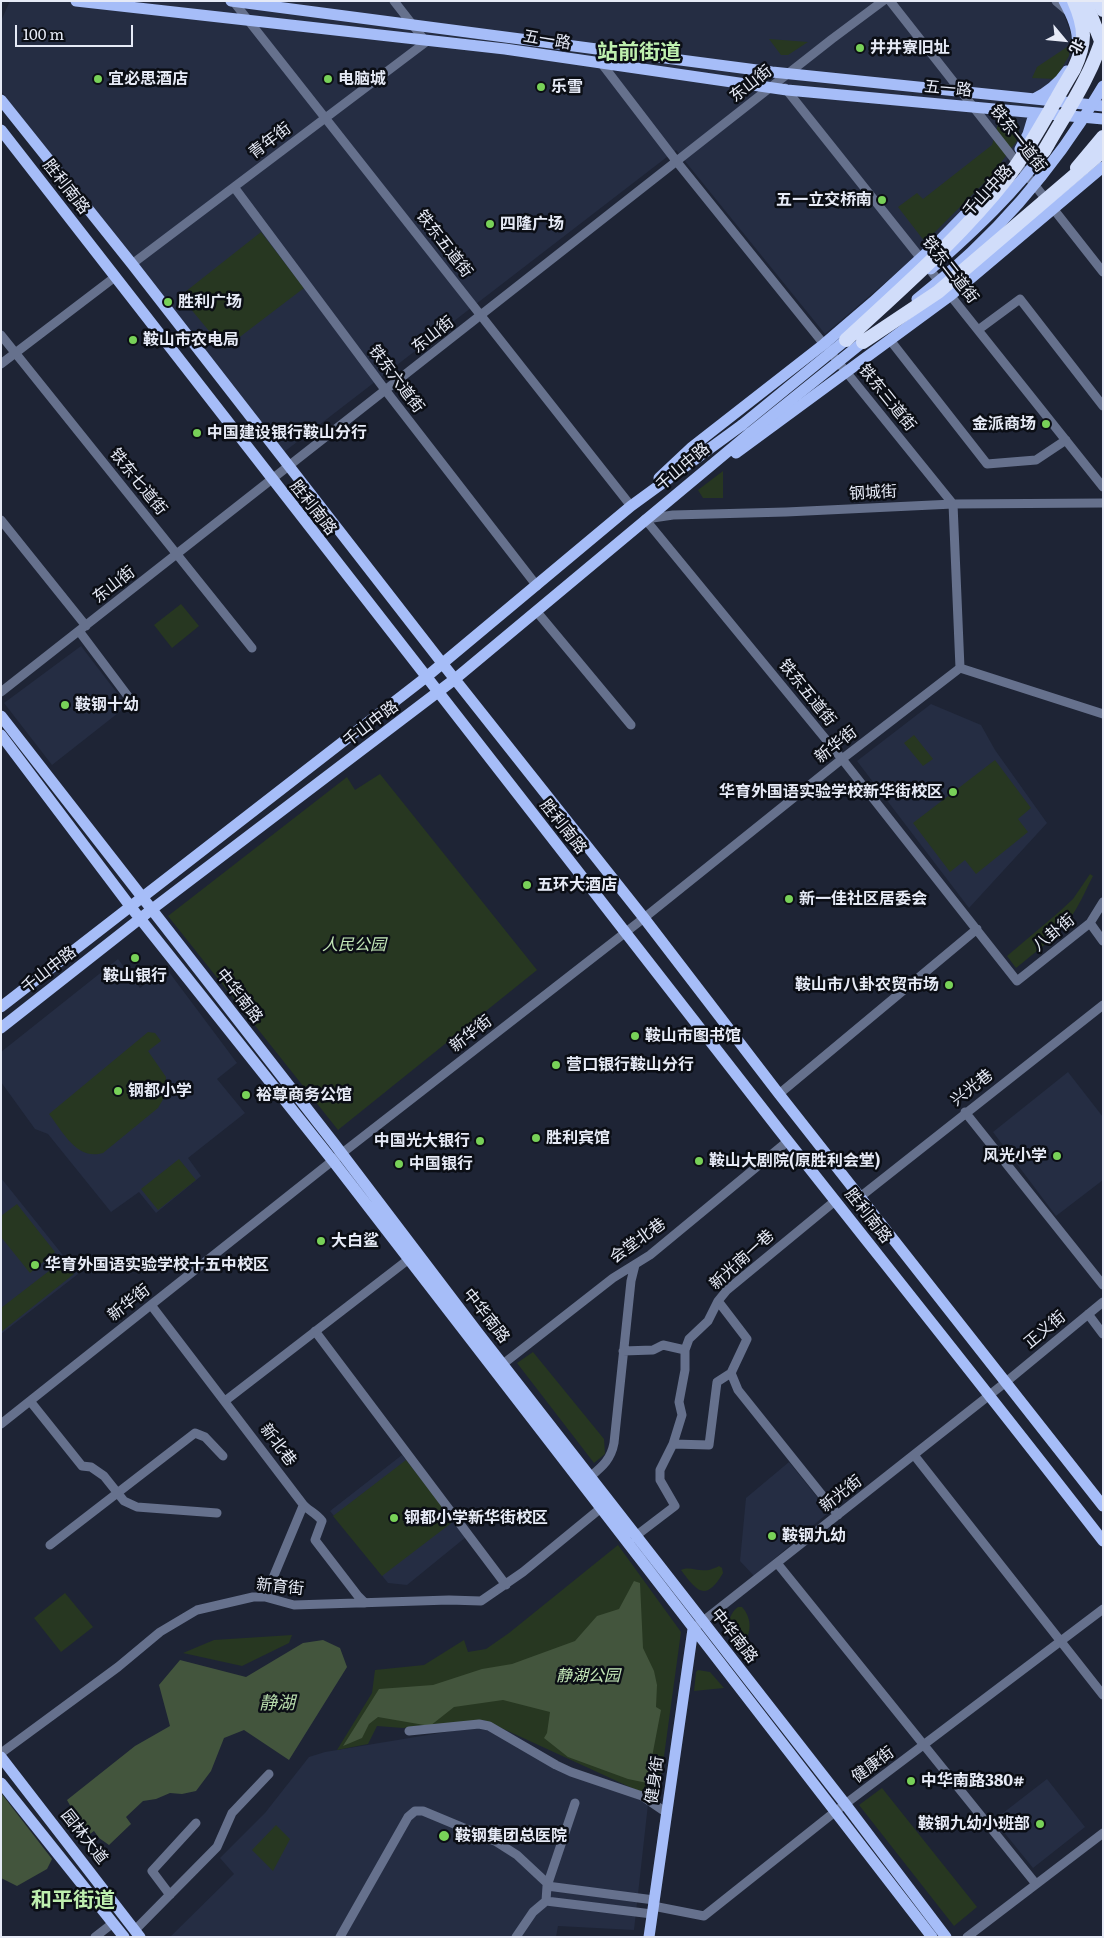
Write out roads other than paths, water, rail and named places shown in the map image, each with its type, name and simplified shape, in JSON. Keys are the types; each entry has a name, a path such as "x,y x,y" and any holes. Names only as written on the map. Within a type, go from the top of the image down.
{"highway":[{"path":"1085,1 1103,46"},
{"path":"1098,1 1103,10"},
{"path":"846,340 912,279 963,227 1009,175 1064,86 1082,52 1084,32 1081,16 1072,7"},
{"path":"1044,151 1086,78 1098,52 1103,34"},
{"path":"1063,184 1103,137"},
{"path":"863,342 938,292 1103,151"}],"main road":[{"name":"五一路","path":"76,1 504,50 602,64 777,83 974,108 1103,119"},
{"name":"五一路","path":"232,1 412,24 777,83 789,74 1103,106"},
{"path":"1034,99 1044,94 1066,73 1076,54 1078,42 1072,7 1064,1"},
{"path":"1078,42 1103,34"},
{"name":"千山中路","path":"1,1028 140,918 438,693 537,612 645,519 846,340 925,275 1006,198 1044,151 1076,106 1103,59"},
{"name":"千山中路","path":"1,1007 426,678 631,506 746,429 863,342 934,286 1017,207 1055,160 1103,86"},
{"name":"胜利南路","path":"1,100 132,264 442,663 644,918 779,1094 1103,1506"},
{"path":"631,506 692,447 824,344 921,259 979,202 1014,158 1028,134 1034,114"},
{"name":"胜利南路","path":"1,130 271,480 1103,1541"},
{"path":"645,519 951,295 1053,207 1103,167"},
{"name":"中华南路","path":"1,716 151,910 337,1157 637,1535 698,1625 841,1808 932,1937"},
{"path":"1,735 130,906 337,1157 409,1259 601,1508 698,1625"},
{"name":"中华南路","path":"698,1625 714,1654 946,1937"},
{"name":"健身街","path":"649,1937 698,1625"},
{"name":"园林大道","path":"1,1757 138,1934"},
{"name":"园林大道","path":"1,1783 124,1937"}],"street":[{"name":"铁东五道街","path":"232,1 631,506"},
{"path":"394,1 426,42"},
{"name":"东山街","path":"789,74 883,1"},
{"name":"铁东一道街","path":"890,1 1103,272"},
{"path":"1056,1 1072,7"},
{"name":"青年街","path":"132,264 426,42"},
{"name":"铁东三道街","path":"602,64 677,162 953,504"},
{"name":"东山街","path":"1,692 777,83"},
{"name":"铁东二道街","path":"777,83 1101,482"},
{"name":"铁东六道街","path":"234,187 386,391 537,586"},
{"path":"1,364 115,277"},
{"path":"978,330 1020,299 1103,406"},
{"name":"铁东七道街","path":"1,335 252,648"},
{"path":"890,340 987,464 1036,460 1066,440"},
{"name":"钢城街","path":"645,519 672,516 953,504 1103,503"},
{"path":"953,504 960,668 1103,714"},
{"name":"铁东五道街","path":"645,519 842,759 1017,981"},
{"path":"1,520 82,628 130,699"},
{"path":"537,612 631,725"},
{"name":"新华街","path":"1,1424 337,1157 644,918 842,759 960,668"},
{"name":"八卦街","path":"1017,981 1090,923 1103,902"},
{"path":"1090,923 1103,941"},
{"path":"779,1094 977,929"},
{"name":"兴光巷","path":"860,1197 965,1112 1103,1005"},
{"path":"965,1112 1103,1285"},
{"name":"会堂北巷","path":"503,1364 605,1284 650,1255 788,1141"},
{"name":"新光南一巷","path":"685,1350 689,1339 708,1321 726,1290 835,1201"},
{"path":"224,1401 409,1259"},
{"path":"591,1476 605,1465 612,1454 618,1414 623,1351 635,1265"},
{"path":"673,1444 710,1446 717,1382 731,1373 747,1339 718,1301"},
{"name":"正义街","path":"1006,1382 1103,1302"},
{"name":"新北巷","path":"151,1305 265,1452 303,1506 316,1514 322,1521 315,1540 365,1603"},
{"path":"1088,1314 1103,1334"},
{"path":"315,1331 506,1585"},
{"path":"623,1351 653,1350 663,1345 685,1350 685,1370 679,1402 682,1415 673,1444 660,1470 660,1480 675,1506 637,1535"},
{"path":"731,1373 738,1390 838,1515"},
{"name":"新光街","path":"698,1625 1006,1382"},
{"path":"30,1401 82,1466 91,1467 104,1476 124,1501 137,1507 217,1513"},
{"path":"50,1545 195,1433 205,1437 223,1456"},
{"path":"914,1454 1103,1695"},
{"path":"266,1597 303,1506"},
{"name":"新育街","path":"1,1753 118,1667 160,1632 197,1610 253,1597 266,1597 294,1605 448,1600 481,1602 506,1585 601,1508"},
{"path":"778,1563 1036,1884"},
{"name":"健康街","path":"653,1907 704,1916 841,1808 1103,1609"},
{"path":"409,1731 478,1724 489,1726 556,1765 642,1796 667,1813"},
{"path":"138,1934 170,1895 216,1847 232,1814 269,1774"},
{"path":"546,1902 548,1885 575,1803"},
{"path":"340,1937 408,1817 416,1811 423,1811 495,1841 517,1856 548,1885 653,1907"},
{"path":"170,1895 152,1871 196,1823"},
{"path":"967,1937 1103,1833"},
{"path":"516,1937 534,1912 546,1902 653,1907"},
{"path":"95,1937 113,1923"}],"water":[{"path":"634,1581 640,1583 643,1648 654,1671 657,1685 656,1707 661,1710 647,1783 628,1779 568,1757 544,1738 547,1733 550,1712 503,1700 454,1707 430,1726 378,1717 369,1724 362,1738 343,1746 379,1689 433,1685 482,1669 512,1664 575,1641 597,1616 619,1609"},
{"name":"静湖","path":"323,1640 340,1648 347,1667 289,1760 244,1730 224,1738 211,1771 196,1791 182,1794 170,1793 156,1799 143,1801 126,1817 131,1824 109,1845 99,1838 94,1831 87,1836 80,1827 83,1823 77,1818 67,1800 135,1746 170,1726 159,1685 180,1660 246,1677 303,1643"},
{"path":"1,1793 52,1859 47,1869 17,1886 1,1878"}],"place":[{"name":"井井寮旧址","path":"860,48"},
{"name":"宜必思酒店","path":"98,79"},
{"name":"电脑城","path":"328,79"},
{"name":"乐雪","path":"541,87"},
{"name":"五一立交桥南","path":"882,200"},
{"name":"四隆广场","path":"490,224"},
{"name":"胜利广场","path":"168,302"},
{"name":"鞍山市农电局","path":"133,340"},
{"name":"金派商场","path":"1046,424"},
{"name":"中国建设银行鞍山分行","path":"197,433"},
{"name":"鞍钢十幼","path":"65,705"},
{"name":"华育外国语实验学校新华街校区","path":"953,792"},
{"name":"五环大酒店","path":"527,885"},
{"name":"新一佳社区居委会","path":"789,899"},
{"name":"鞍山银行","path":"135,958"},
{"name":"鞍山市八卦农贸市场","path":"949,985"},
{"name":"鞍山市图书馆","path":"635,1036"},
{"name":"营口银行鞍山分行","path":"556,1065"},
{"name":"钢都小学","path":"118,1091"},
{"name":"裕尊商务公馆","path":"246,1095"},
{"name":"胜利宾馆","path":"536,1138"},
{"name":"中国光大银行","path":"480,1141"},
{"name":"风光小学","path":"1057,1156"},
{"name":"鞍山大剧院(原胜利会堂)","path":"699,1161"},
{"name":"中国银行","path":"399,1164"},
{"name":"大白鲨","path":"321,1241"},
{"name":"华育外国语实验学校十五中校区","path":"35,1265"},
{"name":"钢都小学新华街校区","path":"394,1518"},
{"name":"鞍钢九幼","path":"772,1536"},
{"name":"中华南路380#","path":"911,1781"},
{"name":"鞍钢九幼小班部","path":"1040,1824"},
{"name":"鞍钢集团总医院","path":"444,1836"}],"district":[{"name":"站前街道","path":"639,53"},
{"name":"和平街道","path":"73,1901"}],"park label":[{"name":"人民公园","path":"354,945"},
{"name":"静湖公园","path":"588,1676"}]}
